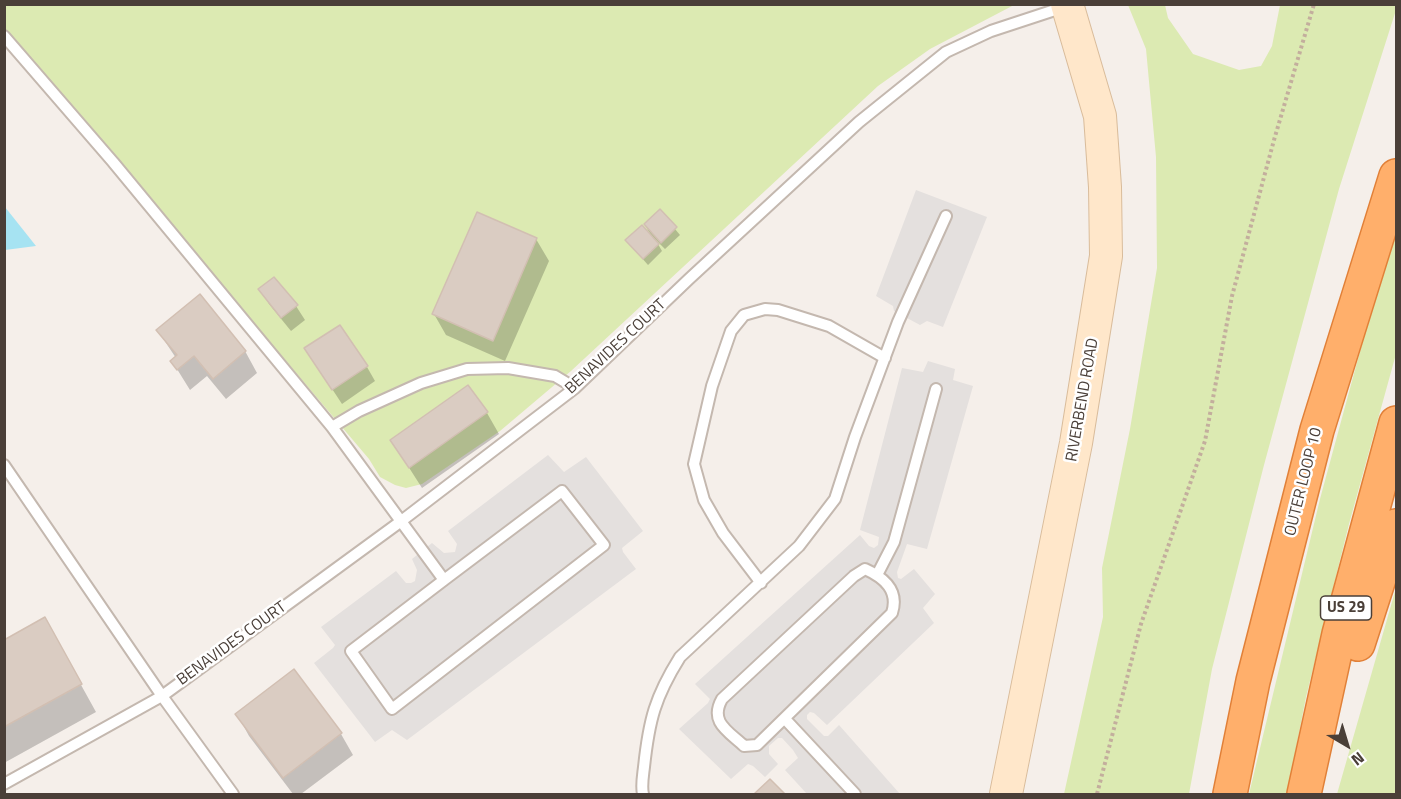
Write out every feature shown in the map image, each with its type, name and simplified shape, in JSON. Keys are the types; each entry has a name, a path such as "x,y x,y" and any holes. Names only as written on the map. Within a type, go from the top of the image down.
{"highway":[{"name":"OUTER LOOP 10","path":"1230,795 1253,681 1317,430 1396,176"},
{"name":"US 29","path":"1304,795 1339,634 1396,423"},
{"path":"1310,795 1396,526"}],"street":[{"name":"RIVERBEND ROAD","path":"1006,795 1076,443 1106,256 1105,187 1100,116 1067,5"}],"lane":[{"name":"BENAVIDES COURT","path":"4,784 162,696 400,522 576,388 706,263 859,122 946,52 991,32 1067,5"},
{"path":"4,36 113,162 332,427 444,580"},
{"path":"643,795 647,738 655,703 668,676 680,657 799,546 835,499 855,437 898,322 946,216"},
{"path":"761,583 723,533 704,500 694,464 712,386 731,331 744,315 765,309 778,310 829,326 885,357"},
{"path":"332,427 359,411 421,384 467,369 508,368 555,376 576,388"},
{"path":"878,575 894,542 936,389"},
{"name":"BENAVIDES COURT","path":"4,465 162,696"},
{"path":"562,491 604,545 392,709 351,651 444,580 562,491"},
{"path":"865,569 878,575 891,591 896,602 892,613 785,719 757,745 744,746 718,721 716,710 722,699 854,576 865,569"},
{"path":"162,696 233,795"},
{"path":"785,719 855,795"}],"path":[{"path":"1097,795 1141,624 1205,441 1232,296 1314,4"}],"green space":[{"path":"1396,4 1396,10 1339,189 1264,465 1212,669 1189,794 1064,794 1103,617 1102,568 1130,429 1157,268 1156,157 1146,49 1128,5 1165,5 1168,18 1193,54 1239,70 1261,66 1272,46 1280,5"},
{"path":"4,5 1014,5 930,49 878,86 571,371 500,431 422,484 406,488 380,477 369,459 5,30"},
{"path":"1396,235 1396,354 1349,524 1306,697 1287,794 1249,794 1320,499 1368,322"},
{"path":"1396,588 1396,794 1337,794"}],"shaded area":[{"path":"916,190 987,217 943,327 927,321 920,325 894,311 893,306 876,296"},
{"path":"928,361 955,369 953,380 973,386 927,549 907,544 897,572 898,578 901,579 914,569 935,594 923,608 934,623 827,725 814,713 810,712 807,715 807,719 824,736 828,736 839,725 900,794 807,794 785,770 798,758 782,738 778,738 769,746 769,754 778,764 765,777 748,764 731,779 679,729 710,699 695,684 860,535 869,546 874,548 878,545 879,537 860,530 902,368 923,372"},
{"path":"548,455 564,472 586,457 643,531 622,548 636,569 407,740 392,730 375,742 314,663 335,645 321,627 396,571 406,583 415,581 417,570 412,559 432,543 444,553 455,552 457,544 448,531"}],"water":[{"path":"5,207 36,246 5,250"}],"building":[{"path":"660,209 677,227 661,243 644,224"},
{"path":"477,212 537,238 493,341 432,314"},
{"path":"642,225 659,244 643,259 625,240"},
{"path":"274,277 298,305 281,318 258,289"},
{"path":"200,294 246,351 213,379 194,356 177,370 170,361 177,355 156,330"},
{"path":"340,325 368,366 332,390 304,348"},
{"path":"468,385 488,412 409,468 390,440"},
{"path":"45,617 82,684 4,727 4,640"},
{"path":"294,669 342,733 283,778 235,714"},
{"path":"770,779 785,794 754,794"}]}
